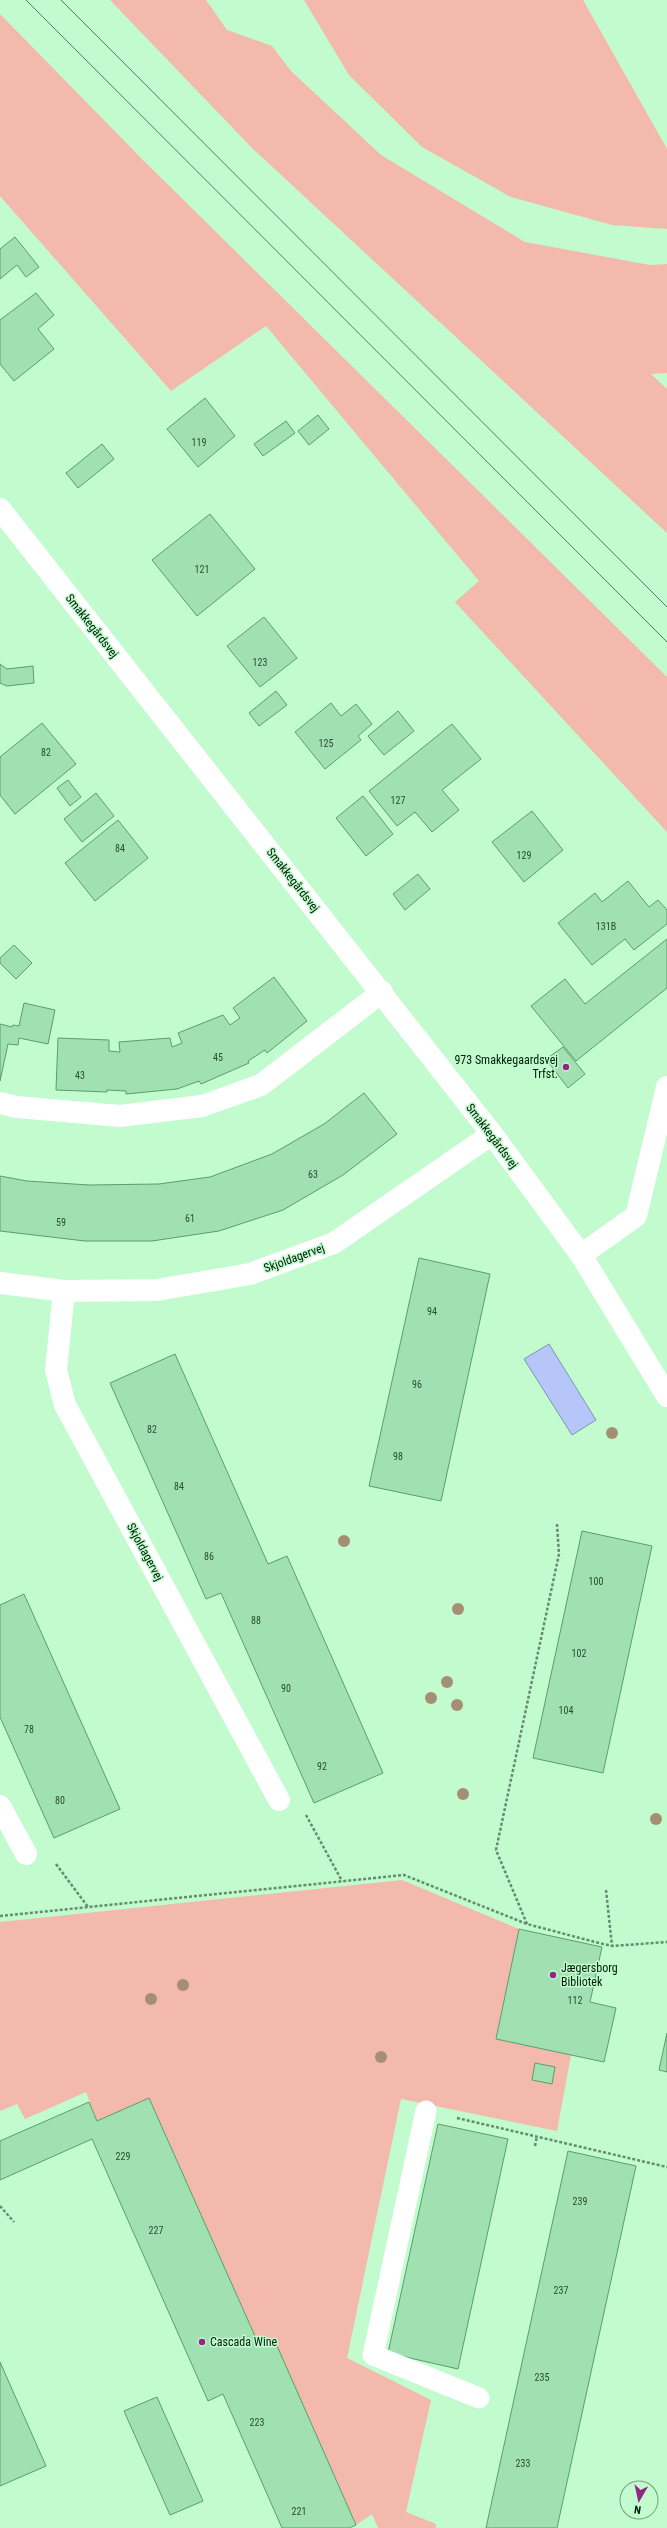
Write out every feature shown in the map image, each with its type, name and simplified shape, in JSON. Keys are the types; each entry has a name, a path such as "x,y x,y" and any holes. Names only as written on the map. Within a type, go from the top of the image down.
{"street":[{"name":"Smakkegårdsvej","path":"0,509 382,992 492,1134 580,1255 667,1396"},
{"path":"0,1103 17,1107 120,1116 202,1106 261,1085 382,992"},
{"path":"580,1255 636,1216 667,1087"},
{"name":"Skjoldagervej","path":"0,1283 64,1291 157,1290 250,1274 327,1246 492,1134"},
{"name":"Skjoldagervej","path":"64,1291 56,1370 65,1405 279,1800"},
{"path":"0,1806 26,1854"}],"lane":[{"path":"426,2111 372,2355 479,2398"}],"path":[{"path":"527,1924 496,1850 559,1554 557,1524"},
{"path":"279,1800 296,1799 342,1881"},
{"path":"26,1854 44,1848 88,1907"},
{"path":"0,1916 404,1875 527,1924 612,1946 667,1942"},
{"path":"606,1890 612,1946"},
{"path":"426,2111 667,2167"},
{"path":"535,2146 536,2136"},
{"path":"0,2206 14,2222"}],"shaded area":[{"path":"110,0 206,0 227,30 272,46 291,71 381,155 525,242 650,265 667,264 667,373 651,374 667,389 667,533 252,148"},
{"path":"304,0 583,0 667,149 667,229 612,225 511,197 422,147 349,75"},
{"path":"0,14 142,159 667,677 667,832 455,602 479,581 266,326 171,391 0,196"},
{"path":"402,1880 519,1929 496,2039 571,2055 557,2131 401,2099 347,2358 431,2400 406,2512 436,2524 436,2528 378,2528 372,2514 356,2525 274,2339 259,2345 149,2098 97,2121 86,2092 25,2119 17,2104 0,2111 0,1922"}],"water":[{"path":"549,1344 596,1420 572,1435 524,1359"}],"building":[{"path":"15,237 39,267 26,277 17,265 0,279 0,249"},
{"path":"36,293 54,315 38,329 54,349 14,381 0,364 0,320"},
{"path":"205,398 235,436 198,467 167,429"},
{"path":"318,415 329,429 309,445 298,431"},
{"path":"286,421 295,433 263,456 254,444"},
{"path":"102,444 114,459 78,488 66,473"},
{"path":"210,514 255,569 197,616 152,560"},
{"path":"264,617 297,658 260,687 227,646"},
{"path":"0,664 7,669 33,666 34,683 7,686 0,683"},
{"path":"276,691 287,705 259,726 249,713"},
{"path":"331,703 341,716 356,704 372,724 358,736 361,740 325,769 295,732"},
{"path":"398,711 414,731 384,755 368,736"},
{"path":"42,723 76,764 15,814 0,795 0,757"},
{"path":"452,724 481,759 442,790 459,810 432,832 415,812 397,826 369,791"},
{"path":"68,780 81,797 70,806 57,788"},
{"path":"96,793 114,816 82,842 64,819"},
{"path":"363,796 393,834 366,856 336,818"},
{"path":"532,811 563,850 524,882 492,842"},
{"path":"118,820 148,858 95,901 65,863"},
{"path":"418,874 430,889 405,910 393,894"},
{"path":"628,881 649,907 658,900 667,910 667,924 634,950 625,939 592,965 558,923 595,893 602,902"},
{"path":"667,939 667,988 576,1061 531,1006 565,979 585,1004"},
{"path":"14,945 32,963 16,979 0,963 0,958"},
{"path":"274,977 307,1021 267,1053 265,1050 248,1061 249,1063 201,1084 199,1081 177,1089 126,1094 126,1091 107,1090 107,1092 56,1090 58,1038 109,1040 109,1051 120,1052 119,1042 170,1038 172,1047 182,1043 178,1033 223,1015 230,1025 240,1018 233,1008"},
{"path":"24,1003 55,1010 48,1044 19,1038 18,1045 8,1044 0,1081 0,1024 12,1027 13,1025 19,1026"},
{"name":"973 Smakkegaardsvej Trfst.","path":"563,1047 585,1074 568,1088 546,1059"},
{"path":"364,1093 397,1134 343,1175 283,1210 219,1231 152,1241 85,1241 0,1231 0,1176 27,1181 89,1185 159,1184 210,1177 272,1154 324,1124"},
{"path":"419,1258 490,1274 441,1501 369,1486"},
{"path":"175,1354 268,1564 287,1556 383,1773 314,1803 221,1593 206,1599 110,1383"},
{"path":"582,1531 652,1546 603,1773 533,1758"},
{"path":"24,1594 120,1809 54,1838 0,1717 0,1605"},
{"name":"Jægersborg Bibliotek","path":"519,1929 602,1947 590,2002 616,2008 604,2062 496,2039"},
{"path":"667,2033 667,2072 659,2070"},
{"path":"535,2063 555,2067 552,2084 532,2080"},
{"path":"149,2098 259,2345 274,2339 356,2525 349,2528 282,2528 223,2394 208,2401 92,2139 0,2180 0,2141 89,2102 97,2121"},
{"path":"438,2124 508,2139 458,2369 388,2353"},
{"path":"568,2151 636,2166 557,2528 486,2528"},
{"path":"0,2362 46,2466 0,2486"},
{"path":"157,2397 203,2501 170,2515 124,2411"}],"tram line":[{"path":"26,0 667,642"},
{"path":"61,0 667,607"}],"place":[{"name":"973 Smakkegaardsvej Trfst.","path":"566,1067"},
{"name":"Jægersborg Bibliotek","path":"553,1975"},
{"name":"Cascada Wine","path":"202,2342"}]}
